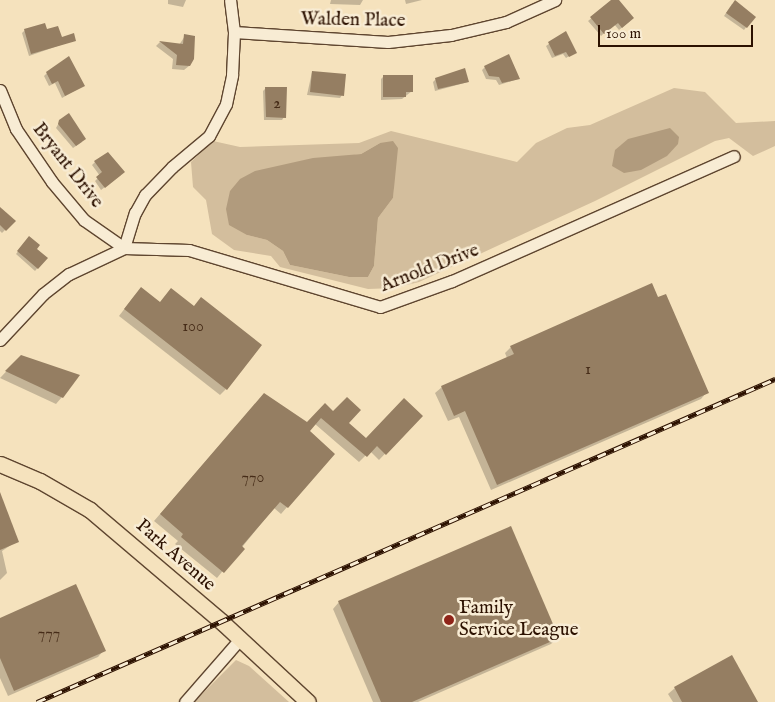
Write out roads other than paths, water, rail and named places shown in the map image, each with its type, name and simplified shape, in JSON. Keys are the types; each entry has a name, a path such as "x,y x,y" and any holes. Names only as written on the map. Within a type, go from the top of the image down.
{"main road":[{"name":"Park Avenue","path":"0,464 40,481 90,510 240,639 308,702"}],"street":[{"path":"0,340 43,294 69,274 124,248 145,196 172,167 209,136 226,104 232,75 234,32 230,0"},
{"name":"Walden Place","path":"234,32 388,42 451,35 506,22 555,0"},
{"name":"Bryant Drive","path":"0,90 16,129 52,182 84,220 124,248"},
{"name":"Arnold Drive","path":"124,248 155,246 196,252 380,307 452,281 734,156"},
{"path":"185,702 240,639"}],"railway":[{"path":"37,702 775,379"}],"place":[{"name":"Family Service League","path":"449,620"}]}
